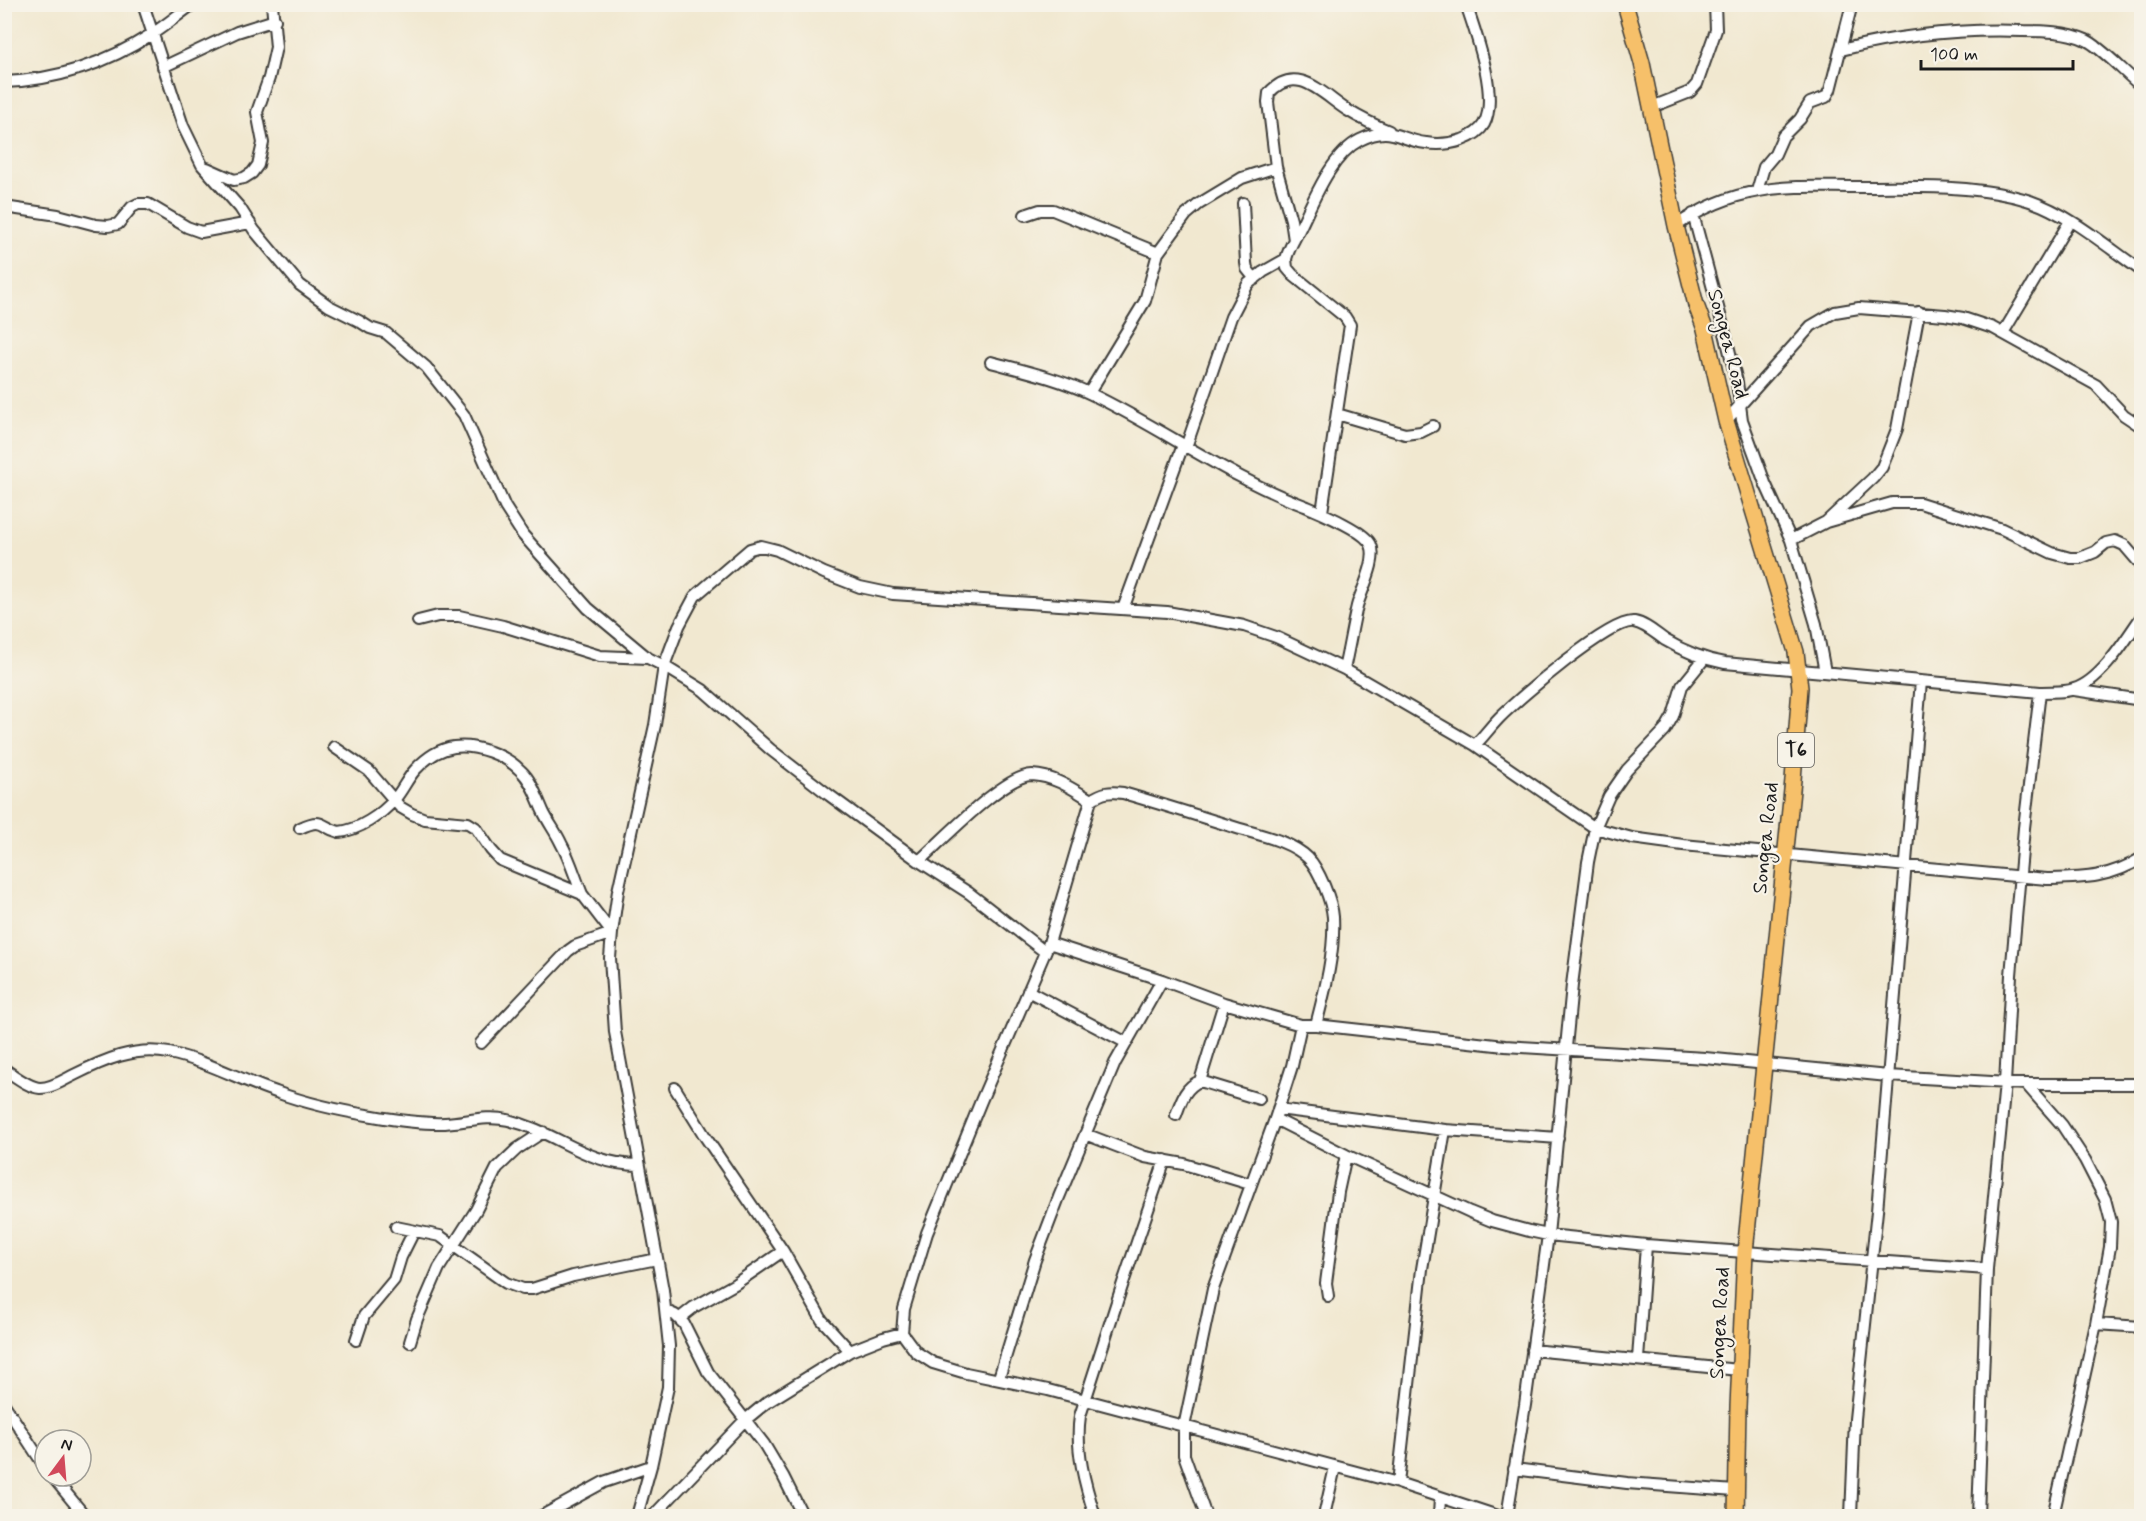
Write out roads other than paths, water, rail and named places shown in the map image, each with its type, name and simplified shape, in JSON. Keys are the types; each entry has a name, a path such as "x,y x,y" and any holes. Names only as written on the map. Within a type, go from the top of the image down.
{"highway":[{"name":"Songea Road","path":"1625,4 1642,63 1676,226 1696,305 1705,329 1726,421 1791,632 1799,669 1799,711 1786,854 1745,1252 1739,1370 1736,1516"}],"street":[{"path":"143,4 183,126 201,165 300,285 329,306 370,328 386,333 426,367 464,414 505,507 523,535 588,608 648,658 703,690 802,774 920,861 1047,947 1162,980 1224,1004 1301,1025 1494,1045 1705,1058 1888,1076 2026,1084 2142,1084"},
{"path":"4,82 58,76 84,68 119,53 152,34 193,4"},
{"path":"201,165 234,180 244,178 258,165 262,143 257,112 269,78 276,47 273,4"},
{"path":"1294,240 1291,220 1276,167 1268,102 1269,93 1284,82 1303,82 1317,87 1344,108 1368,122 1424,143 1450,144 1469,137 1483,127 1489,107 1489,96 1466,4"},
{"path":"1652,107 1690,92 1697,84 1716,30 1715,4"},
{"path":"1758,191 1764,167 1775,154 1783,136 1810,103 1828,94 1852,4"},
{"path":"163,67 237,32 275,20"},
{"path":"1841,50 1943,34 2010,30 2051,31 2087,40 2142,87"},
{"path":"1322,512 1350,325 1345,317 1293,275 1287,268 1286,259 1324,180 1341,156 1358,141 1378,133 1395,133"},
{"path":"1089,393 1142,307 1158,253 1186,215 1199,204 1242,178 1276,167"},
{"path":"1676,226 1693,214 1733,197 1758,191 1800,187 1962,189 2030,201 2058,213 2142,271"},
{"path":"1243,203 1247,269 1254,279"},
{"path":"4,207 58,215 108,226 118,224 132,207 138,204 148,204 187,227 201,232 250,223"},
{"path":"1025,215 1040,210 1053,210 1158,253"},
{"path":"1693,214 1737,382 1739,406 1757,461 1791,540 1816,624 1825,672"},
{"path":"2003,333 2070,221"},
{"path":"1123,609 1185,446 1230,317 1248,284 1286,259"},
{"path":"1726,421 1803,333 1824,317 1846,309 1859,308 1963,318 2003,333 2096,385 2124,415 2142,427"},
{"path":"1826,522 1873,478 1882,467 1891,447 1902,407 1919,312"},
{"path":"991,362 1036,374 1089,393 1161,431 1245,481 1322,512 1365,536 1371,545 1370,569 1358,606 1344,669"},
{"path":"1337,414 1405,434 1421,432 1433,426"},
{"path":"1791,540 1826,522 1892,503 1920,504 2002,529 2052,553 2070,558 2080,558 2095,552 2106,543 2115,542 2124,545 2142,566"},
{"path":"637,1516 651,1466 668,1387 669,1346 666,1311 615,1032 610,958 612,933 618,891 655,724 664,666 679,626 695,596 713,578 750,549 761,546 777,550 860,587 893,594 1167,612 1244,626 1276,637 1344,669 1476,745 1594,828 1632,838 1683,845 2047,879 2093,877 2114,873 2142,858"},
{"path":"418,621 438,616 459,616 503,626 600,656 648,658"},
{"path":"2074,690 2091,680 2105,666 2142,616"},
{"path":"1476,745 1500,717 1534,686 1576,653 1620,624 1633,621 1647,627 1687,653 1725,663 2040,692 2074,690 2142,700"},
{"path":"1507,1516 1548,1235 1582,903 1594,828 1608,796 1627,770 1665,730 1673,716 1682,686 1704,659"},
{"path":"1851,1516 1855,1419 1872,1260 1921,681"},
{"path":"1978,1516 1988,1269 2005,1083 2020,877 2040,692"},
{"path":"334,747 369,771 400,807 424,819 468,823 476,828 500,860 582,894"},
{"path":"300,828 323,823 334,831 345,831 373,818 394,800 415,770 427,758 441,750 454,747 473,748 495,754 510,761 526,777 562,844 582,894 612,933"},
{"path":"920,861 963,820 1016,778 1031,775 1048,778 1062,783 1091,800"},
{"path":"1316,1025 1326,985 1333,915 1328,896 1310,860 1297,849 1273,839 1123,793 1109,791 1091,800 1047,947 927,1233 904,1309 902,1333 916,1352 933,1363 999,1378 1398,1484 1498,1516"},
{"path":"481,1043 568,951 575,946 612,933"},
{"path":"999,1378 1035,1260 1085,1134 1125,1042 1162,980"},
{"path":"1028,991 1125,1042"},
{"path":"1200,1081 1224,1004"},
{"path":"1206,1516 1184,1455 1184,1427 1213,1289 1277,1114 1292,1066 1301,1025"},
{"path":"4,1069 32,1086 42,1088 54,1085 118,1056 141,1050 155,1051 194,1059 292,1097 371,1116 444,1123 487,1118 506,1119 543,1132 607,1162 639,1165"},
{"path":"1176,1115 1186,1090 1200,1081 1259,1099"},
{"path":"2026,1084 2062,1125 2085,1160 2105,1199 2111,1222 2110,1247 2096,1324 2053,1516"},
{"path":"675,1088 783,1251 822,1320 850,1351"},
{"path":"1277,1114 1558,1138"},
{"path":"1277,1114 1346,1155 1492,1221 1548,1235 1646,1245 1988,1269"},
{"path":"1398,1484 1422,1269 1445,1130"},
{"path":"410,1342 428,1294 452,1246 476,1210 497,1168 511,1154 543,1132"},
{"path":"1085,1134 1145,1157 1165,1160 1250,1184"},
{"path":"1328,1296 1326,1283 1336,1201 1346,1155"},
{"path":"1095,1516 1082,1465 1077,1432 1123,1282 1165,1160"},
{"path":"396,1227 440,1236 507,1283 523,1289 532,1289 573,1276 657,1259"},
{"path":"356,1340 364,1316 394,1280 401,1257 414,1231"},
{"path":"1638,1359 1646,1245"},
{"path":"680,1318 783,1251"},
{"path":"666,1311 680,1318 708,1372 773,1458 803,1516"},
{"path":"2096,1324 2142,1327"},
{"path":"653,1516 744,1420 766,1403 850,1351 902,1333"},
{"path":"1532,1350 1739,1370"},
{"path":"4,1404 33,1451"},
{"path":"542,1516 604,1482 651,1466"},
{"path":"1324,1516 1335,1467"},
{"path":"1514,1469 1627,1483 1735,1491"},
{"path":"62,1488 85,1516"},
{"path":"1439,1516 1440,1498"}]}
